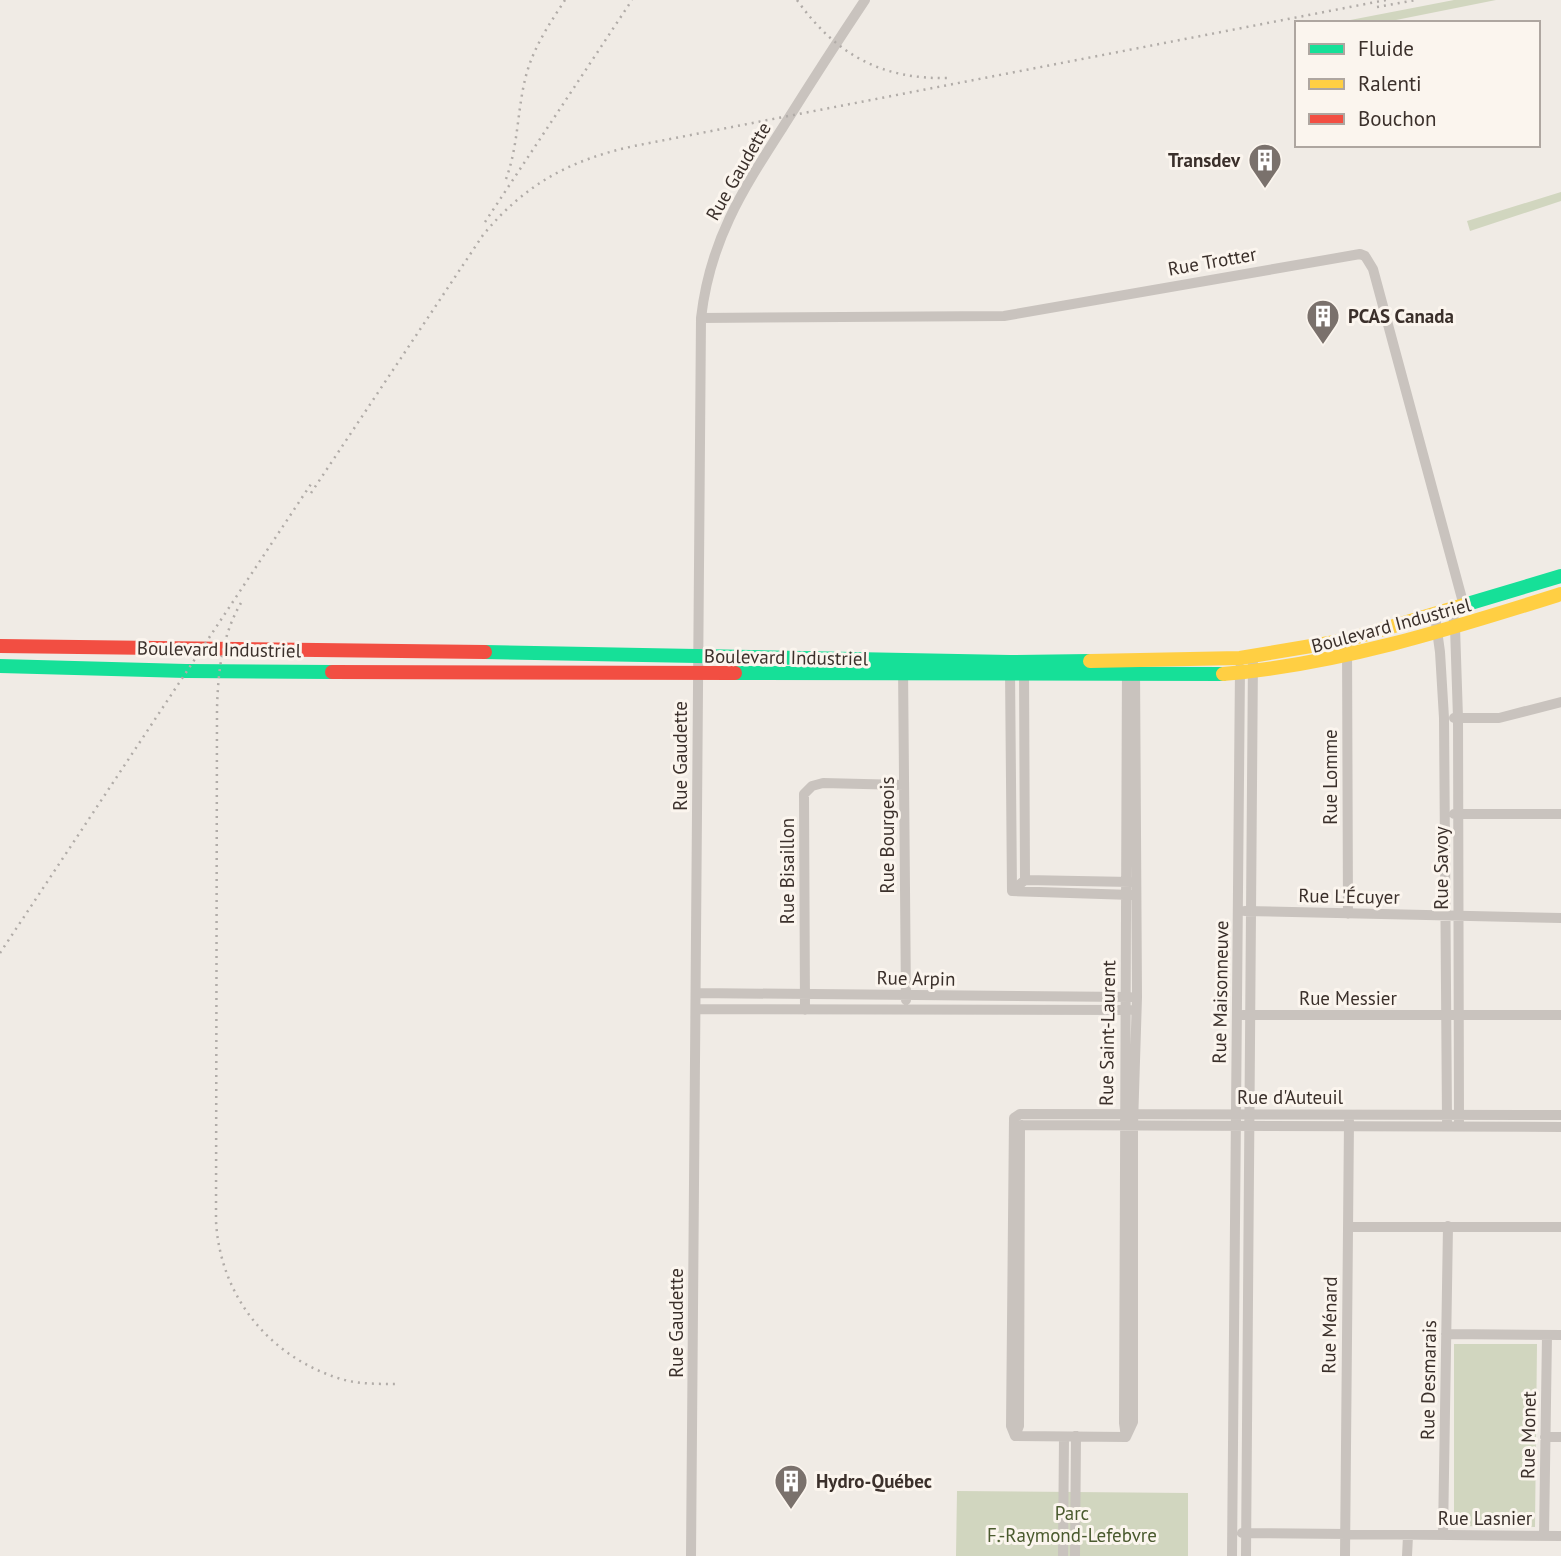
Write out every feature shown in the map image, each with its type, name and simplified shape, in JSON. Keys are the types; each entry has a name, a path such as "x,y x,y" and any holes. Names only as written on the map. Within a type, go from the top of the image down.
{"street":[{"name":"Rue Gaudette","path":"691,1556 701,318 708,272 738,198 865,0"},
{"name":"Rue Trotter","path":"701,318 1004,316 1360,254 1369,261 1373,269 1458,608"},
{"name":"Boulevard Industriel","path":"1131,668 1247,657 1347,640 1435,616 1561,576"},
{"name":"Boulevard Industriel","path":"1,666 186,671 698,674 903,667 1131,668 1247,673 1390,646 1561,594"},
{"name":"Rue Savoy","path":"1453,1121 1459,1016 1455,627 1458,608"},
{"name":"Rue Savoy","path":"1435,616 1444,718 1447,1016 1453,1121"},
{"name":"Rue Lomme","path":"1347,640 1348,914"},
{"name":"Boulevard Industriel","path":"1,646 698,655 903,667"},
{"path":"1,646 1,666"},
{"path":"89,667 105,647"},
{"path":"380,671 384,651"},
{"path":"494,672 498,652"},
{"path":"558,673 560,653"},
{"name":"Rue Maisonneuve","path":"1246,1556 1252,802 1247,657"},
{"name":"Rue Bourgeois","path":"903,667 906,1010"},
{"path":"1012,891 1011,793 1017,668"},
{"path":"1017,668 1025,793 1025,880"},
{"name":"Rue Saint-Laurent","path":"1013,1431 1064,1437 1126,1437 1133,1422 1128,1274 1131,668"},
{"name":"Rue Maisonneuve","path":"1232,1556 1239,802 1247,673"},
{"path":"1444,718 1499,718 1561,702"},
{"name":"Rue Bisaillon","path":"805,1010 804,794 812,786 823,783 904,785"},
{"path":"1011,793 1025,793"},
{"path":"1239,802 1252,802"},
{"path":"1444,814 1561,814"},
{"path":"1012,891 1025,880 1131,882"},
{"path":"1012,891 1131,895"},
{"name":"Rue L'Écuyer","path":"1238,911 1561,918"},
{"name":"Rue Arpin","path":"695,993 1131,997"},
{"name":"Rue Arpin","path":"695,1009 1131,1010"},
{"name":"Rue Messier","path":"1237,1015 1561,1015"},
{"name":"Rue d'Auteuil","path":"1453,1121 1561,1115"},
{"name":"Rue d'Auteuil","path":"1013,1431 1020,1129 1018,1119 1453,1121 1561,1127"},
{"name":"Rue Ménard","path":"1344,1535 1349,1120"},
{"path":"1235,1223 1248,1223"},
{"name":"Rue Desmarais","path":"1443,1535 1447,1226"},
{"path":"1348,1227 1561,1227"},
{"path":"1234,1326 1248,1326"},
{"path":"1446,1335 1561,1335"},
{"name":"Rue Monet","path":"1544,1536 1547,1335"},
{"path":"1233,1434 1247,1434"},
{"path":"1075,1556 1076,1436"},
{"path":"1063,1556 1064,1437"},
{"path":"1545,1437 1561,1437"},
{"name":"Rue Lasnier","path":"1232,1533 1561,1536"},
{"path":"1344,1535 1345,1556"},
{"path":"1407,1556 1408,1536"}],"green space":[{"path":"1454,0 1496,0 1391,21 1345,21"},
{"path":"1561,192 1561,201 1470,231 1467,221"},
{"path":"1454,1344 1537,1344 1535,1527 1454,1526"},
{"name":"Parc F.-Raymond-Lefebvre","path":"957,1491 1188,1493 1188,1556 956,1556"}],"railway":[{"path":"506,179 530,62 565,0"},
{"path":"485,222 632,0"},
{"path":"797,0 828,36 863,60 882,69 903,74 950,78"},
{"path":"311,493 483,235 532,188 569,167 634,146 1386,0"},
{"path":"1377,7 1416,0"},
{"path":"0,953 313,481"},
{"path":"241,603 229,628 222,654 217,709 216,1221 220,1248 227,1274 238,1298 253,1320 292,1356 341,1379 361,1383 395,1384"}],"traffic: fast":[{"path":"1464,605 1561,576"},
{"path":"485,652 1010,662 1090,661"},
{"path":"0,666 332,672"},
{"path":"735,673 1223,674"}],"traffic: slow":[{"path":"1223,674 1352,654 1561,594"},
{"path":"1090,661 1240,658 1347,640 1464,605"}],"traffic: jam":[{"path":"0,646 485,652"},
{"path":"332,672 735,673"}],"place":[{"name":"Transdev","path":"1265,190"},
{"name":"PCAS Canada","path":"1323,346"},
{"name":"Hydro-Québec","path":"791,1511"}]}
